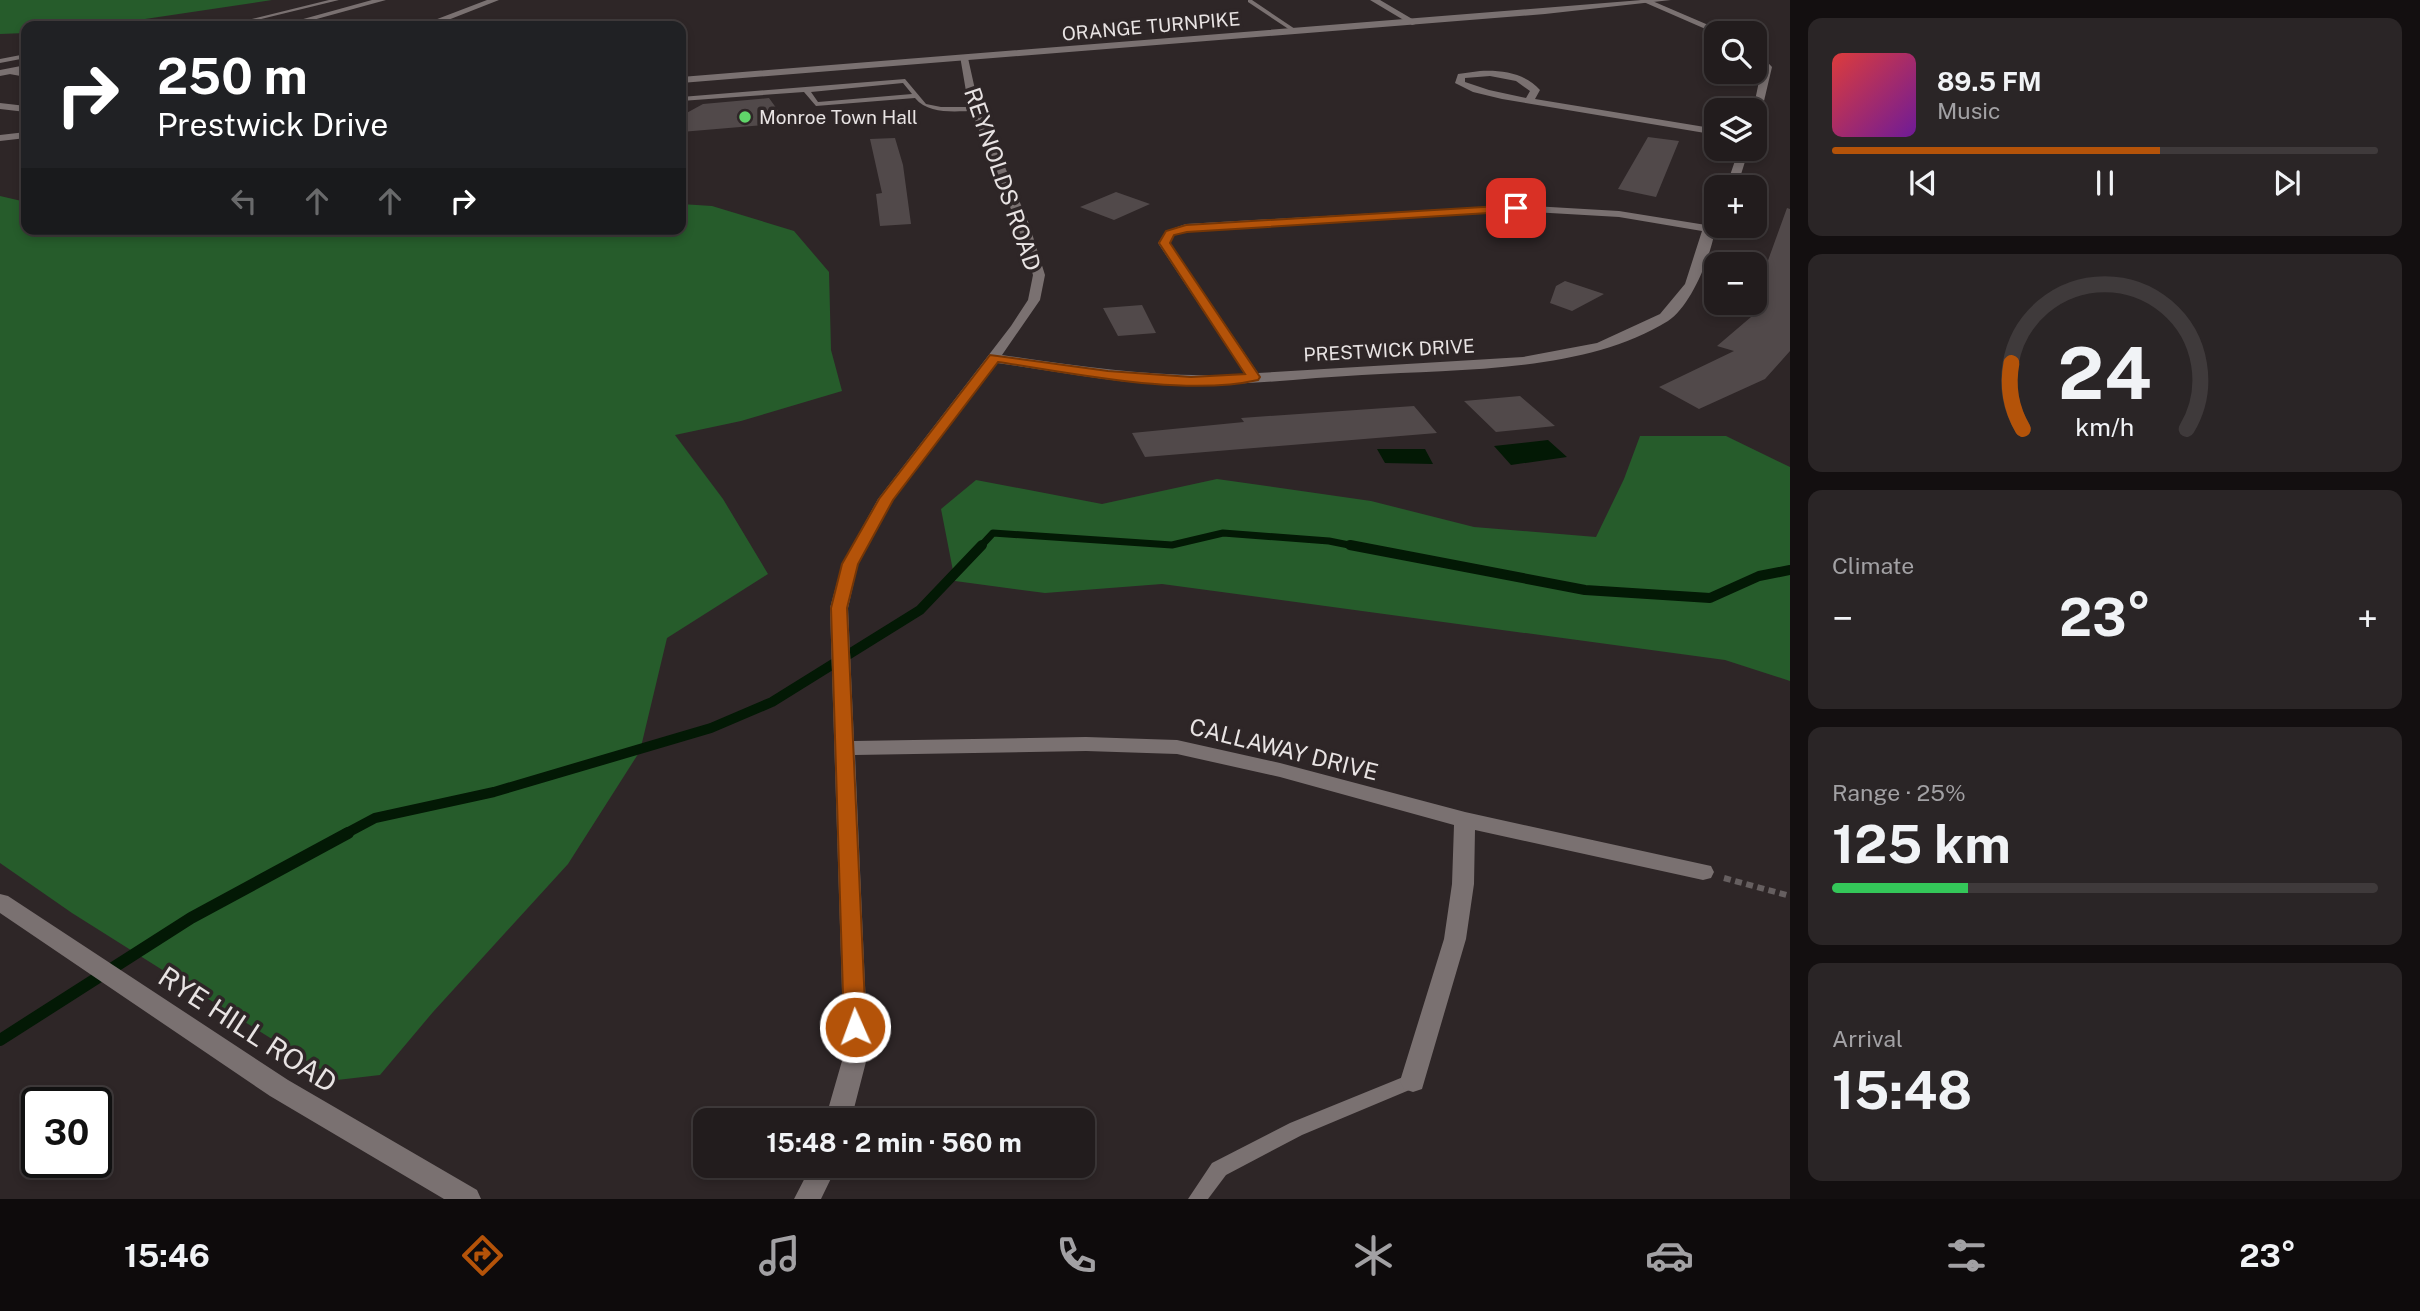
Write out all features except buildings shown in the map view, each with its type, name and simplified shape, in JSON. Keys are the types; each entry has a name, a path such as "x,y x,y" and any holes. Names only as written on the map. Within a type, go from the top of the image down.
{"street":[{"path":"301,21 382,0"},
{"path":"439,21 495,0"},
{"path":"1374,0 1415,23"},
{"name":"ORANGE TURNPIKE","path":"686,80 1415,23 1667,0"},
{"path":"1646,1 1704,25"},
{"name":"REYNOLDS ROAD","path":"841,1108 856,1054 839,608 850,564 886,499 995,358 1034,300 1040,275 1023,224 975,109 963,58"},
{"path":"3,72 21,69"},
{"path":"1529,101 1535,90 1525,80 1483,72 1461,76 1460,83 1477,92 1529,101 1704,130"},
{"path":"0,106 21,108"},
{"path":"0,138 21,136"},
{"path":"1254,377 1164,243 1170,233 1186,228 1516,208 1619,214 1704,228"},
{"name":"PRESTWICK DRIVE","path":"995,358 1108,375 1191,381 1523,362 1601,346 1665,317 1690,285 1706,238"},
{"name":"CALLAWAY DRIVE","path":"846,748 1086,744 1177,747 1280,770 1465,820 1703,873"},
{"path":"1413,1081 1455,939 1463,884 1465,820"},
{"name":"RYE HILL ROAD","path":"0,902 279,1088 468,1199"},
{"path":"807,1199 818,1178"}],"lane":[{"path":"247,21 336,0"},
{"path":"1250,1 1295,32"},
{"path":"0,61 21,57"},
{"path":"3,72 21,74"},
{"path":"686,100 723,94 905,81 924,105 941,109 975,109"},
{"path":"806,90 816,104 917,96"},
{"path":"1197,1199 1219,1170 1296,1129 1413,1081"}],"path":[{"path":"1703,873 1790,896"}],"green space":[{"path":"0,0 272,0 131,21 21,21 21,33 0,34"},
{"path":"0,196 21,201 21,235 686,235 686,204 712,206 794,231 829,272 831,350 842,391 741,421 675,435 723,499 768,574 667,638 640,751 568,864 433,1012 380,1075 337,1080 72,913 0,863"},
{"path":"1640,436 1726,436 1790,467 1790,681 1725,660 1162,584 1045,593 955,581 941,509 976,480 1102,504 1217,479 1371,501 1474,527 1596,537 1624,479"}],"shaded area":[{"path":"1548,440 1567,457 1511,465 1494,446"},
{"path":"1377,449 1425,449 1433,464 1385,463"}],"waterway":[{"path":"980,547 993,533 1172,545 1223,533 1329,541 1359,547"},
{"path":"345,834 375,818 494,792 711,728 772,702 920,610 982,545"},
{"path":"1350,545 1585,590 1710,598 1759,576 1790,570"},
{"path":"0,1040 191,918 348,833"}],"place":[{"name":"Monroe Town Hall","path":"745,117"}],"route":[{"path":"855,1027 839,608 850,564 886,499 995,358 1108,375 1191,381 1254,377 1164,243 1170,233 1186,228 1516,208"}]}
